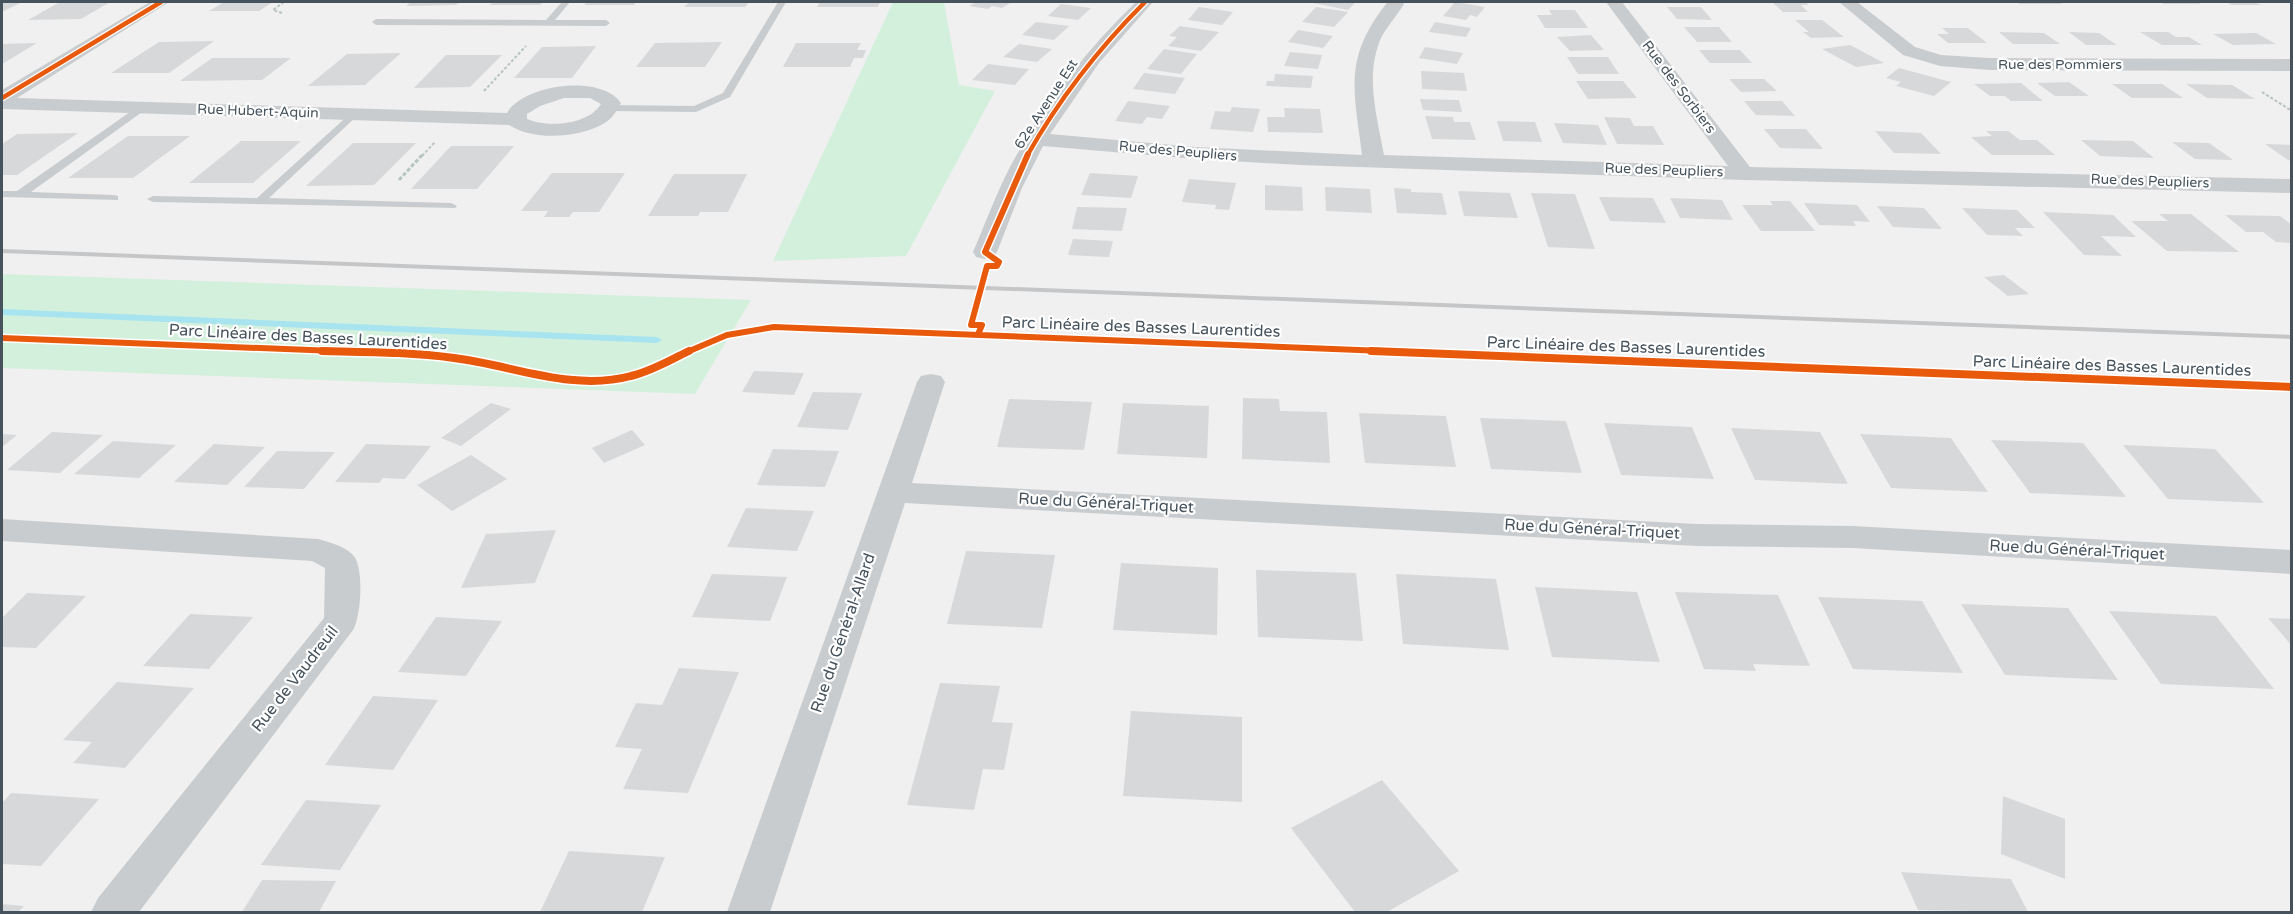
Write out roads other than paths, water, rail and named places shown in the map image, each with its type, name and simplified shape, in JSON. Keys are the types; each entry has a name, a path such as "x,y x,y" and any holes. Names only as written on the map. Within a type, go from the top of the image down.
{"street":[{"path":"2,98 161,2"},
{"name":"62e Avenue Est","path":"985,252 1021,168 1037,139 1083,70 1145,2"},
{"path":"1374,161 1365,92 1365,57 1386,13 1397,2"},
{"name":"Rue des Sorbiers","path":"1614,2 1744,173"},
{"name":"Rue des Pommiers","path":"1847,2 1909,51 1940,60 1989,64 2292,65"},
{"path":"515,119 517,112 535,100 564,93 601,94 609,99 610,108"},
{"name":"Rue Hubert-Aquin","path":"2,103 515,119 525,127 542,130 580,126 597,119 610,108"},
{"name":"Rue des Peupliers","path":"1037,139 1219,155 1374,161 1744,173 2292,186"},
{"name":"Rue du Général-Allard","path":"757,912 892,492 930,382"},
{"name":"Rue du Général-Triquet","path":"892,492 1697,534 1853,537 2292,562"},
{"name":"Rue de Vaudreuil","path":"2,530 318,550 341,562 343,587 341,621 113,912"}],"lane":[{"path":"549,22 566,2"},
{"path":"610,108 696,108 727,95 782,2"},
{"path":"376,22 606,22"},
{"path":"19,195 144,107"},
{"path":"260,201 353,114"},
{"path":"2,194 114,198"},
{"path":"153,199 451,206"}],"waterway":[{"path":"2,312 657,340"}],"railway":[{"path":"2,251 2292,337"}]}
